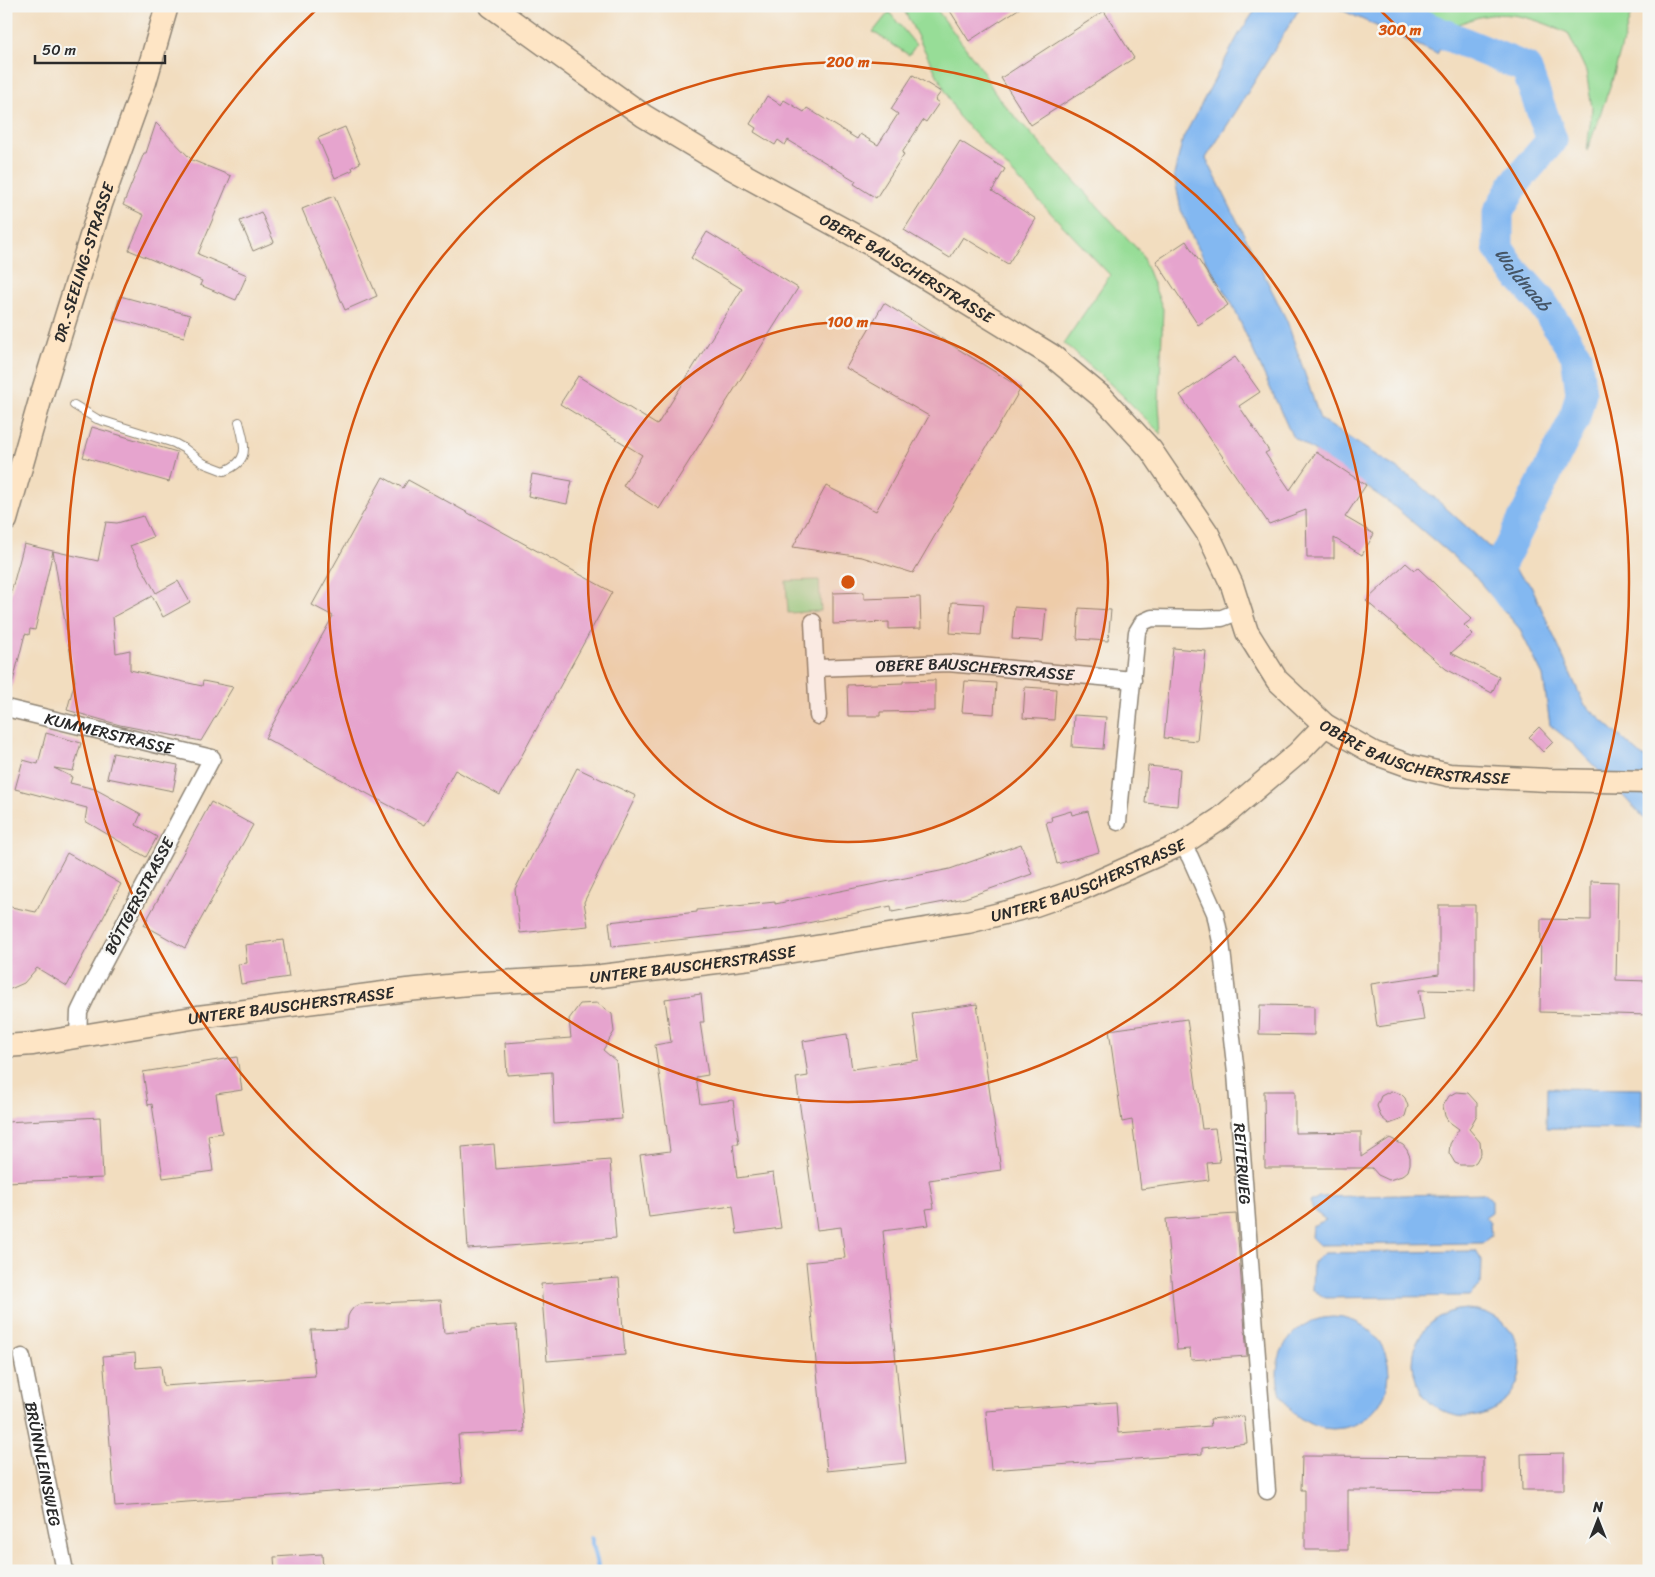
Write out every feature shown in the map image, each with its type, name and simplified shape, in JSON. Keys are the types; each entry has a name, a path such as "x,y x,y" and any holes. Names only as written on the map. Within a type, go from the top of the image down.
{"street":[{"name":"DR.-SEELING-STRASSE","path":"6,520 40,402 99,212 145,82 167,6"},
{"name":"OBERE BAUSCHERSTRASSE","path":"490,6 644,116 724,164 872,246 1051,355 1103,398 1151,450 1208,534 1232,585 1246,632 1277,680 1325,725 1374,754 1410,766 1450,775 1649,782"},
{"path":"1118,822 1137,632 1143,622 1152,618 1202,620 1222,618 1240,611"},
{"path":"812,622 818,716"},
{"name":"OBERE BAUSCHERSTRASSE","path":"816,668 948,663 1133,680"},
{"name":"KUMMERSTRASSE","path":"6,708 212,758"},
{"name":"UNTERE BAUSCHERSTRASSE","path":"6,1046 33,1044 198,1016 407,990 468,984 601,976 740,959 968,922 1035,905 1081,889 1182,844 1220,819 1298,754 1325,725"},
{"name":"BÖTTGERSTRASSE","path":"78,1036 78,1012 212,758"},
{"name":"REITERWEG","path":"1182,844 1190,857 1215,913 1221,942 1236,1073 1267,1491"},
{"name":"BRÜNNLEINSWEG","path":"22,1357 65,1571"}],"lane":[{"path":"74,405 97,419 174,443 203,463 224,471 235,467 243,458 244,450 239,422"}],"green space":[{"path":"902,6 934,6 980,67 998,98 1141,253 1163,309 1159,403 1161,434 1117,390 1064,343 1110,275 958,116"},
{"path":"1416,6 1633,6 1612,81 1587,151 1592,108 1586,71 1568,33 1525,17 1497,14 1469,20 1453,27"},
{"path":"889,12 916,45 909,55 873,32"},
{"path":"819,580 821,611 788,613 786,581"}],"water":[{"path":"1258,6 1301,6 1206,158 1287,321 1320,419 1416,481 1531,585 1584,704 1643,757 1649,757 1649,823 1572,743 1550,725 1543,676 1519,628 1470,571 1390,503 1292,436 1232,304 1195,243 1181,210 1174,175 1183,138 1239,34"},
{"path":"1333,6 1416,6 1453,27 1437,54"},
{"path":"1547,1088 1642,1089 1642,1129 1546,1128"},
{"path":"1484,1193 1492,1200 1492,1212 1485,1217 1490,1223 1491,1236 1482,1243 1319,1245 1311,1237 1312,1226 1326,1220 1314,1211 1310,1202 1319,1197"},
{"path":"1476,1251 1482,1261 1481,1285 1469,1296 1325,1298 1312,1289 1313,1262 1325,1253"},
{"path":"1467,1309 1488,1313 1505,1325 1517,1342 1521,1363 1517,1384 1505,1401 1488,1413 1467,1417 1446,1413 1429,1401 1417,1384 1413,1363 1417,1342 1429,1325 1446,1313"},
{"path":"1333,1317 1354,1322 1372,1334 1384,1352 1389,1373 1384,1394 1372,1412 1354,1424 1333,1429 1312,1424 1294,1412 1282,1394 1277,1373 1282,1352 1294,1334 1312,1322"}],"building":[{"path":"947,6 1023,6 969,41"},
{"path":"1104,11 1134,58 1031,125 1001,78"},
{"path":"913,75 941,92 935,100 939,103 926,122 923,120 876,198 854,184 856,181 788,140 785,145 778,140 775,145 754,132 756,128 750,124 767,96 781,105 784,100 804,112 807,108 857,139 860,134 878,145 898,114 891,109"},
{"path":"156,123 192,160 231,176 198,254 247,275 236,300 200,285 202,281 129,250 144,215 123,205 144,153 146,153"},
{"path":"345,127 360,163 352,167 353,170 335,178 318,138"},
{"path":"960,141 1005,169 992,191 1036,219 1008,264 963,237 950,258 904,230"},
{"path":"334,196 377,296 345,310 302,209"},
{"path":"261,212 274,242 253,251 240,221"},
{"path":"707,232 798,288 659,509 623,486 642,455 560,404 578,376 657,425 742,289 691,258"},
{"path":"1186,241 1228,305 1198,325 1156,261"},
{"path":"120,296 190,315 184,337 113,318"},
{"path":"884,303 1021,388 913,573 862,557 793,547 826,486 876,511 929,416 846,368"},
{"path":"1235,357 1260,392 1239,406 1269,451 1265,453 1290,490 1316,452 1366,485 1345,517 1374,534 1362,555 1334,538 1334,558 1307,558 1306,510 1269,524 1180,395"},
{"path":"92,427 177,452 169,482 83,457"},
{"path":"532,474 572,481 567,504 528,496"},
{"path":"383,477 403,488 408,480 612,592 500,795 455,770 425,825 265,738 333,616 312,605"},
{"path":"143,516 153,537 130,546 156,593 178,581 190,602 163,617 152,596 113,617 116,653 130,650 130,670 202,686 203,681 233,687 201,741 120,725 67,710 75,681 53,551 98,561 106,522 117,523"},
{"path":"24,544 53,551 35,630 30,629 29,635 25,634 11,689 6,688 6,611"},
{"path":"1406,563 1414,570 1418,568 1472,619 1464,625 1473,634 1451,653 1499,677 1492,693 1446,669 1366,601"},
{"path":"864,592 864,599 920,597 921,628 889,629 889,622 833,624 833,593"},
{"path":"952,602 984,604 981,635 950,633"},
{"path":"1014,607 1046,609 1043,641 1012,639"},
{"path":"1079,608 1111,610 1108,641 1077,639"},
{"path":"1173,648 1206,651 1197,741 1164,738"},
{"path":"935,680 935,711 880,712 880,716 848,716 847,685"},
{"path":"965,681 996,683 994,714 962,712"},
{"path":"1025,687 1056,689 1054,720 1023,718"},
{"path":"1074,715 1106,717 1103,749 1072,747"},
{"path":"1539,727 1553,742 1543,752 1529,737"},
{"path":"46,733 81,743 73,771 54,768 72,777 70,783 95,789 141,814 136,825 157,837 146,857 85,821 87,808 15,789 23,760 38,764"},
{"path":"113,753 178,765 173,791 107,778"},
{"path":"1148,766 1180,769 1177,806 1145,803"},
{"path":"577,768 636,796 584,902 588,926 520,933 515,889"},
{"path":"211,802 253,825 185,948 144,925"},
{"path":"1071,811 1072,815 1088,811 1099,852 1057,864 1046,822 1052,821 1051,817"},
{"path":"1021,844 1032,874 965,898 892,912 891,906 778,929 612,947 609,922 697,912 697,910 775,902 775,904 950,869"},
{"path":"67,853 121,884 67,986 37,968 24,983 6,991 6,906 36,912"},
{"path":"1591,881 1618,882 1616,980 1649,981 1649,1015 1540,1012 1541,919 1591,920"},
{"path":"1439,905 1475,905 1475,991 1419,990 1424,1020 1377,1027 1371,984 1439,974"},
{"path":"283,940 289,977 241,984 238,964 247,963 245,945"},
{"path":"701,994 704,1022 700,1022 708,1075 696,1077 700,1104 733,1100 739,1144 733,1144 737,1178 773,1173 781,1228 737,1234 733,1206 649,1217 640,1155 670,1151 655,1045 671,1042 665,999"},
{"path":"597,1003 612,1014 614,1032 603,1050 616,1061 622,1119 554,1124 552,1072 507,1075 505,1043 571,1038 569,1019 580,1004"},
{"path":"977,1004 1001,1170 929,1180 934,1208 926,1209 929,1225 883,1231 906,1463 827,1471 806,1262 845,1258 841,1227 817,1230 796,1078 808,1076 803,1041 847,1034 852,1069 919,1060 913,1013"},
{"path":"1260,1005 1314,1006 1314,1035 1259,1034"},
{"path":"1187,1019 1202,1129 1215,1128 1220,1162 1207,1163 1209,1180 1141,1189 1132,1120 1122,1122 1109,1030"},
{"path":"237,1057 242,1090 216,1094 222,1133 208,1135 213,1171 163,1178 152,1104 148,1105 143,1072"},
{"path":"1264,1091 1295,1091 1295,1133 1361,1132 1361,1157 1390,1138 1403,1145 1407,1150 1410,1157 1408,1171 1402,1176 1389,1180 1378,1175 1372,1168 1265,1168"},
{"path":"1391,1091 1401,1094 1408,1106 1405,1116 1389,1124 1381,1117 1377,1106 1381,1096"},
{"path":"1456,1092 1468,1093 1477,1103 1477,1115 1469,1129 1480,1142 1481,1153 1476,1162 1471,1165 1455,1163 1449,1153 1450,1144 1459,1129 1448,1121 1443,1106 1449,1096"},
{"path":"100,1117 103,1178 6,1182 6,1122"},
{"path":"494,1144 496,1169 610,1160 616,1238 468,1249 462,1147"},
{"path":"1236,1214 1247,1356 1191,1360 1190,1349 1177,1350 1166,1219"},
{"path":"619,1278 625,1355 547,1361 541,1284"},
{"path":"441,1300 444,1333 472,1330 472,1328 516,1325 524,1432 458,1435 462,1483 115,1507 103,1356 135,1353 136,1368 161,1366 163,1386 315,1376 311,1330 347,1329 350,1312 354,1307 361,1304"},
{"path":"1116,1402 1118,1433 1211,1426 1210,1419 1244,1416 1247,1443 1202,1448 1202,1454 991,1470 986,1411"},
{"path":"1564,1453 1564,1490 1522,1490 1521,1454"},
{"path":"1302,1456 1483,1457 1483,1491 1348,1490 1348,1550 1305,1550 1305,1490 1301,1490"},
{"path":"322,1554 323,1571 275,1571 274,1557"}],"waterway":[{"name":"Waldnaab","path":"1391,6 1424,26 1526,68 1552,140 1515,183 1498,212 1498,248 1512,269 1541,301 1576,355 1581,393 1574,420 1495,575 1510,596"},
{"path":"591,1538 599,1571"}]}
